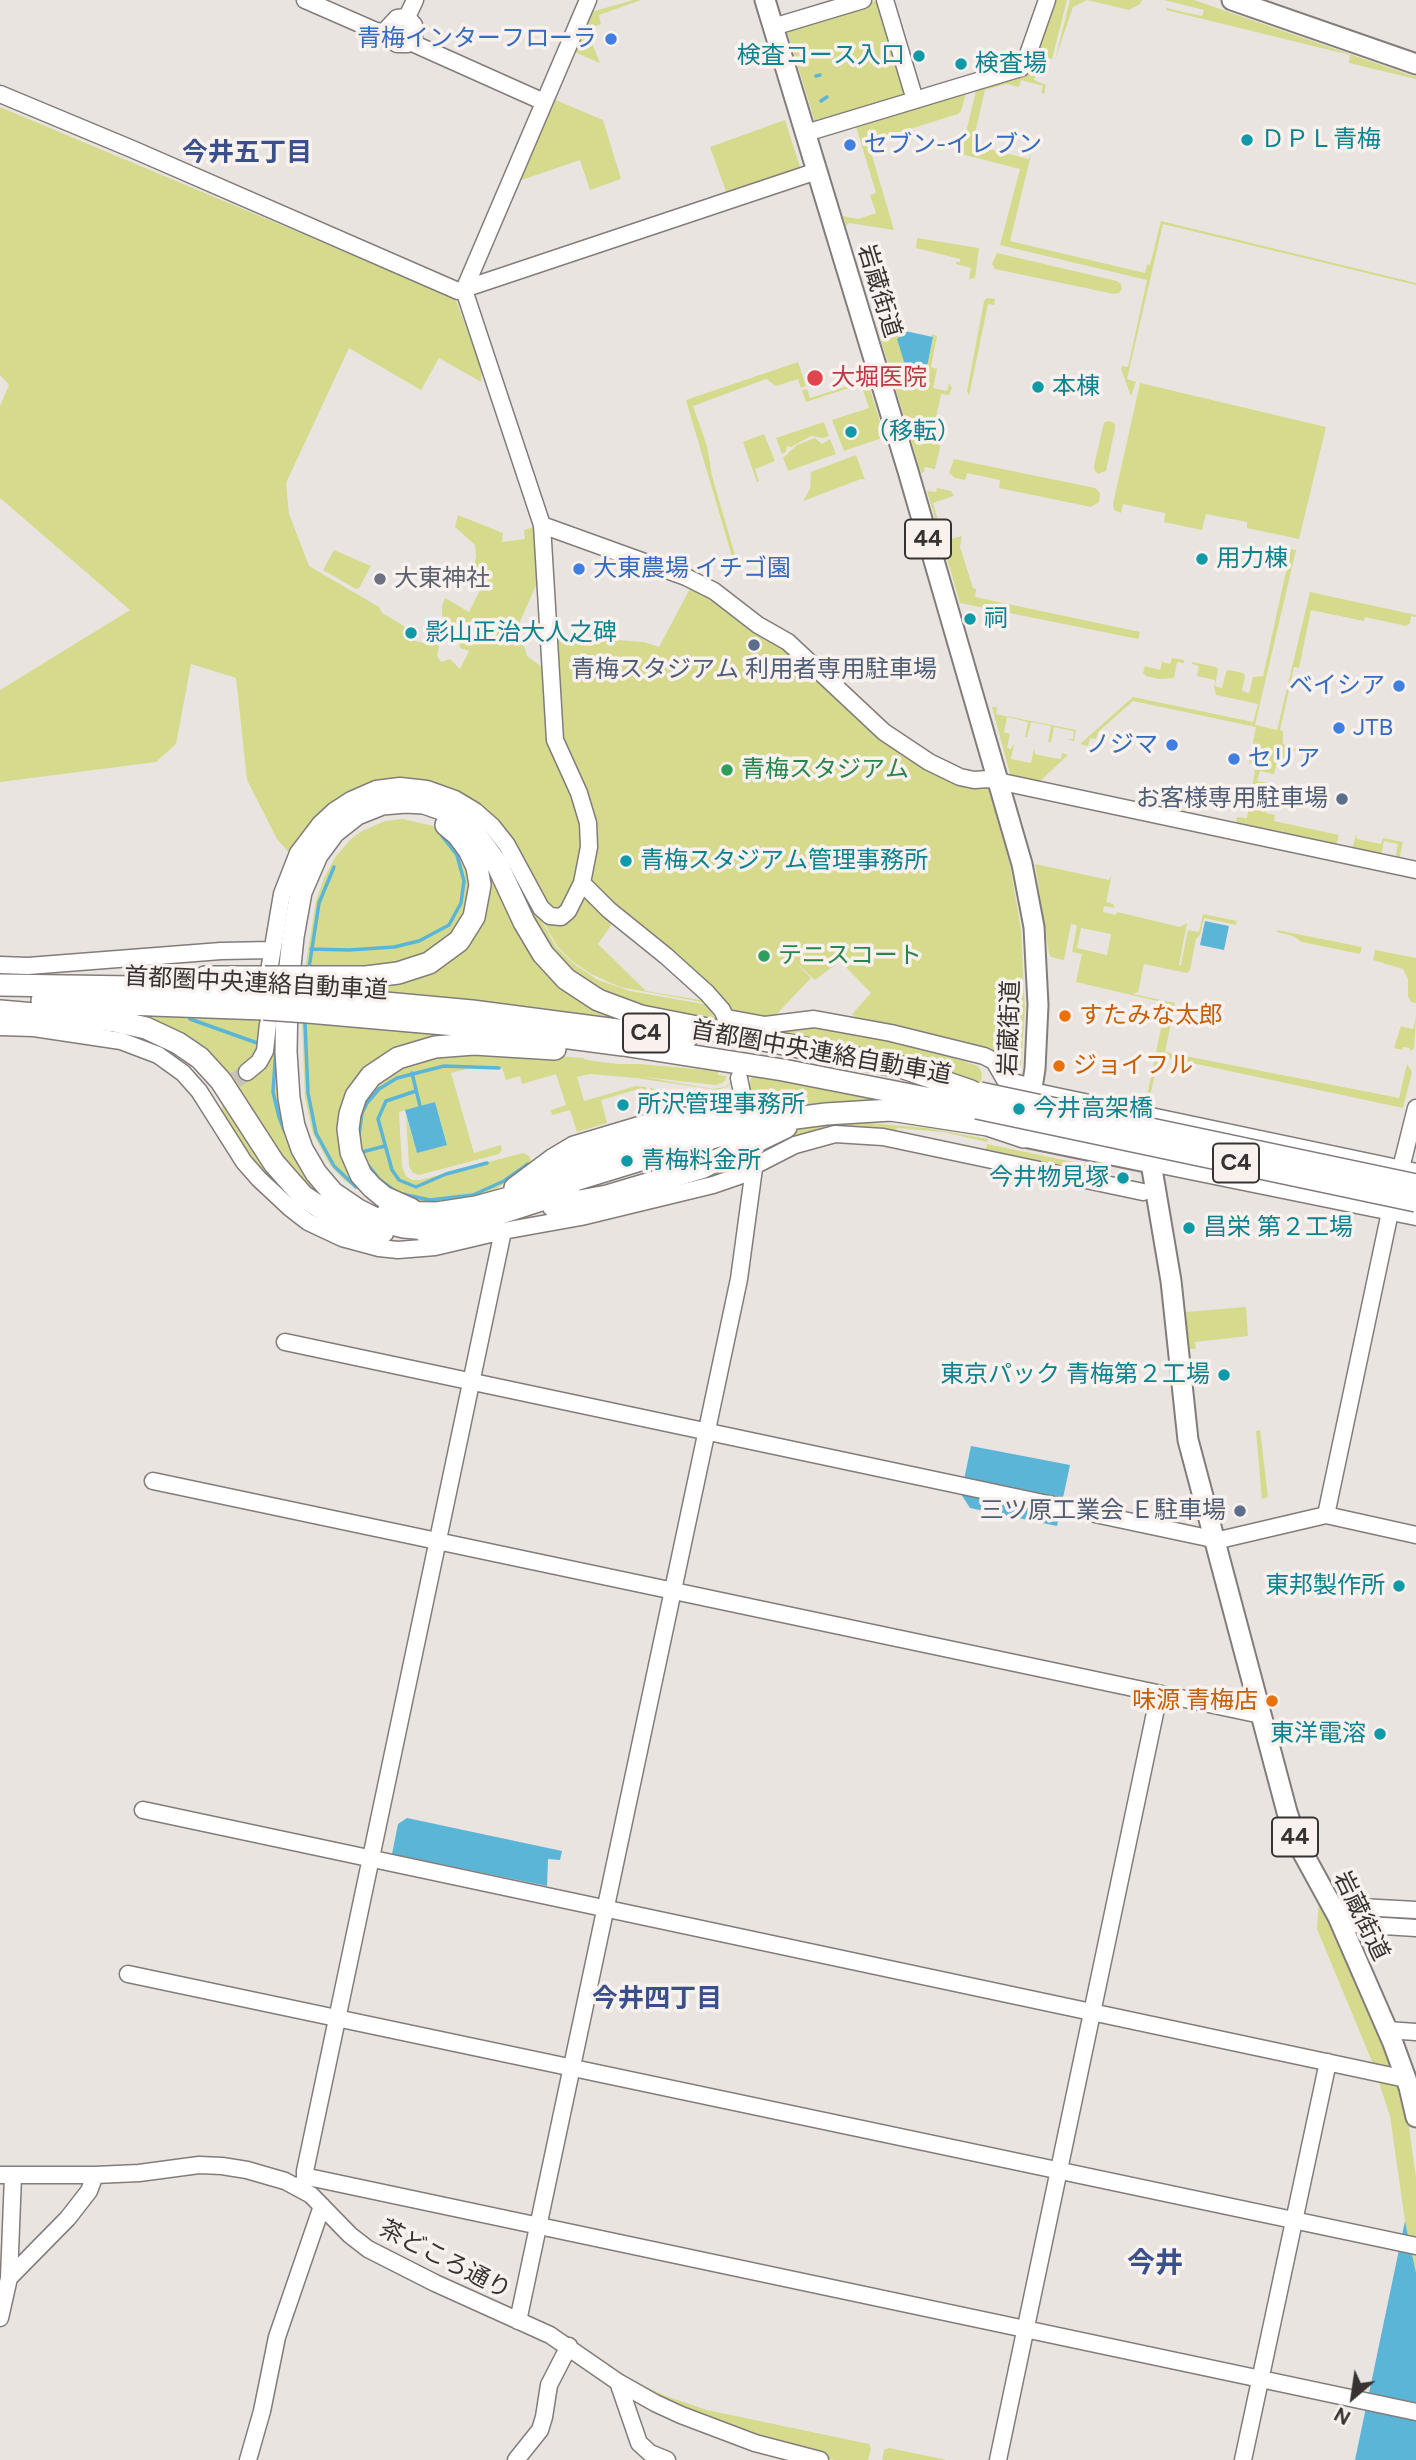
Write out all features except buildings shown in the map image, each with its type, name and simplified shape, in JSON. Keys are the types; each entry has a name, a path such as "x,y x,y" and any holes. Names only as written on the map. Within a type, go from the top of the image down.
{"highway":[{"path":"976,1098 901,1068 629,1013 597,1000 566,979 543,954 524,922 498,864 470,827 447,811 424,803 382,804 357,814 334,832 317,855 301,892 287,995 286,1044 289,1098 294,1126 302,1149 316,1173 333,1193 380,1221 404,1227 433,1221 467,1209 525,1210 669,1170 757,1153 796,1125 861,1117 947,1126 998,1137 1024,1137"},
{"path":"10,985 101,979 267,986 309,995 366,977 398,973 429,963 456,944 473,921 480,889 474,858 458,835 436,819 399,811 372,817 349,831 329,853 314,885 306,912 299,967 295,1023 301,1117 314,1152 331,1177 361,1201 387,1212 433,1221"},
{"name":"首都圏中央連絡自動車道","path":"0,1000 139,1003 267,986 549,1035 976,1098 1416,1185"},
{"name":"首都圏中央連絡自動車道","path":"309,995 472,1010 771,1052 1416,1201"},
{"path":"0,1011 115,1021 169,1037 193,1052 214,1073 236,1102 279,1170 319,1208 345,1222 374,1231 412,1233 433,1221"},
{"path":"433,1221 372,1187 357,1167 348,1136 352,1107 365,1083 383,1066 408,1053 435,1047 474,1044 609,1053 783,1070"},
{"path":"502,1209 509,1198 539,1186 560,1184 751,1126 780,1120 891,1110 999,1128 1024,1137"},
{"path":"502,1209 532,1178 593,1150 699,1119 738,1116 780,1120"},
{"path":"532,1178 554,1180 738,1116"},
{"path":"502,1209 697,1153 757,1153"}],"main road":[{"name":"岩蔵街道","path":"765,0 1022,864 1034,927 1038,1005 1032,1089 1024,1137"},
{"path":"1232,0 1416,64"},
{"path":"1024,1137 1152,1163"},
{"name":"岩蔵街道","path":"1152,1163 1171,1281 1186,1429 1293,1832 1309,1867 1338,1917 1406,2078 1416,2117"}],"street":[{"path":"305,0 384,32 397,44 410,42 544,102"},
{"path":"407,17 415,0"},
{"path":"773,27 863,0"},
{"path":"885,0 915,100"},
{"path":"806,133 1021,68 1047,0"},
{"path":"247,1072 259,1062 265,1051 267,986 284,886 302,847 320,824 334,811 359,796 382,788 428,789 475,811 507,845 541,908 551,916 561,917 568,911 582,883 589,847 588,822 579,793 553,732 542,525 464,290 544,102 582,2"},
{"path":"384,32 397,18 407,17"},
{"path":"407,17 414,25 414,37 410,42"},
{"path":"0,94 458,290 817,171"},
{"path":"542,525 702,584 758,625 788,642 875,725 940,769 960,777 988,779 1416,870"},
{"path":"582,883 609,910 708,993 728,1021 765,1025 814,1019 891,1033 988,1058 994,1061 1005,1080 1032,1089 1408,1170"},
{"path":"0,965 221,951 267,986"},
{"path":"0,1027 34,1028 121,1041 144,1048 173,1064 212,1098 244,1161 265,1186 309,1222 342,1238 379,1248 418,1249 452,1244 502,1209 581,1217 713,1185 745,1174 757,1153 835,1134 897,1139 1143,1192"},
{"path":"738,1116 739,1078"},
{"path":"1326,1516 1390,1212 1408,1170 1416,1108"},
{"path":"518,2321 739,1279 757,1153"},
{"path":"1152,1163 1416,1217"},
{"path":"303,2183 472,1381 502,1209"},
{"path":"285,1342 1207,1537 1215,1541 1326,1516 1416,1535"},
{"path":"153,1481 1261,1715"},
{"path":"998,2460 1159,1693"},
{"path":"144,1810 1406,2078"},
{"path":"1416,1910 1342,1906 1338,1917 1351,1924 1416,1928"},
{"path":"128,1974 1416,2246"},
{"path":"1387,2031 1416,2032"},
{"path":"1243,2460 1328,2062"},
{"name":"茶どころ通り","path":"7,2176 139,2173 199,2165 222,2165 303,2183 351,2235 383,2257 569,2346 618,2382 668,2409 767,2447 820,2460"},
{"path":"9,2278 68,2218 89,2191 95,2175"},
{"path":"0,2319 9,2278 7,2176"},
{"path":"303,2183 313,2178 1416,2412"},
{"path":"248,2460 262,2411 277,2337 322,2206"},
{"path":"516,2460 540,2430 549,2385 569,2346"},
{"path":"618,2382 639,2443 650,2453 667,2460"}],"green space":[{"path":"641,0 599,15 601,24 591,28 583,25 588,13"},
{"path":"878,0 909,94 820,124 815,122 787,31 790,26"},
{"path":"1051,0 1067,0 1052,59 1040,57 1034,80 1046,85 1044,94 1041,93 1043,86 1021,80 1019,87 1006,84 985,90 974,137 973,145 1029,159 1032,151 1010,241 1145,273 1147,264 1150,265 1161,221 1416,285 1163,224 1127,379 1136,382 1131,396 1121,369 1122,366 1128,367 1147,280 1000,245 1020,169 961,154 977,86 1026,71"},
{"path":"1070,0 1087,0 1073,7 1055,60"},
{"path":"1087,0 1142,0 1129,10"},
{"path":"1164,0 1194,0 1416,77 1416,79 1349,63 1350,55 1166,10 1202,16 1204,10"},
{"path":"579,33 590,38 600,63 572,51"},
{"path":"967,90 958,114 868,142 894,230 849,223 846,226 843,216 858,219 876,213 870,195 876,193 855,123"},
{"path":"551,98 603,120 621,179 590,190 580,160 513,183"},
{"path":"0,107 455,298 482,369 481,382 439,358 421,390 349,348 286,483 289,514 309,566 379,607 382,613 404,626 407,634 415,641 425,643 424,636 432,635 439,646 437,656 441,662 450,659 460,669 469,651 460,648 459,641 466,639 468,633 461,635 451,626 442,615 442,606 445,598 469,612 484,582 472,576 476,557 475,545 455,527 458,515 503,533 502,542 525,539 524,530 538,526 538,581 518,626 527,656 546,670 581,811 584,841 575,889 559,910 550,909 515,848 442,788 291,855 277,839 247,780 236,678 191,664 176,744 156,762 0,782 0,690 130,610 0,498 0,406 9,385 0,375"},
{"path":"785,120 801,170 728,197 710,147"},
{"path":"917,238 979,248 975,278 969,279 971,268 956,264 960,259 916,248"},
{"path":"997,253 1117,281 1122,289 1114,294 995,269 992,264"},
{"path":"987,298 995,299 994,305 988,304 969,396 967,391 984,301"},
{"path":"901,321 899,329 905,330 897,339 926,372 933,338 931,334 937,336 931,367 937,369 933,388 947,391 949,383 952,388 949,395 941,394 933,432 943,434 935,469 925,467 921,473 877,327"},
{"path":"798,362 806,386 801,388 798,379 776,386 766,379 693,406 707,446 712,476 735,555 739,555 733,560 686,400"},
{"path":"867,380 884,434 882,438 844,451 832,420 869,408 861,384 806,402 802,390 807,389 810,398"},
{"path":"1140,383 1326,427 1299,539 1247,528 1247,522 1206,514 1202,530 1164,522 1165,513 1123,504 1121,513 1114,510 1113,504"},
{"path":"1110,421 1115,424 1115,429 1106,471 1098,474 1094,466 1103,426"},
{"path":"824,422 829,436 811,436 791,447 787,446 786,452 782,454 776,438"},
{"path":"764,434 775,461 755,469 759,481 757,482 743,442"},
{"path":"815,438 822,444 830,439 836,454 788,471 783,458 797,445"},
{"path":"856,455 865,480 861,479 803,501 810,489 811,472"},
{"path":"954,459 1095,488 1100,493 1099,502 1091,507 999,488 1000,480 967,473 965,480 955,478 949,473"},
{"path":"937,488 951,491 954,496 933,503 944,541 962,536 960,547 973,588 976,589 975,597 1140,632 1138,639 960,603 927,491 936,492"},
{"path":"1291,549 1296,550 1255,725 1277,730 1310,592 1416,615 1411,616 1410,623 1406,626 1311,610 1299,668 1294,667 1280,730 1283,731 1283,744 1310,754 1287,750 1285,758 1278,757 1274,774 1260,771 1257,781 1272,784 1266,813 1275,815 1274,821 1339,835 1336,846 1224,821 1236,823 1237,817 1247,818 1256,765 1249,763 1256,727 1133,701 1098,732 1096,739 1090,738 1088,746 1080,744 1133,697 1253,722 1258,704 1216,695 1214,686 1215,680 1197,676 1199,666 1192,662 1216,667 1218,670 1215,686 1222,688 1226,672 1229,670 1243,673 1245,676 1242,691 1249,693 1253,677 1263,676"},
{"path":"334,550 371,566 359,588 356,589 323,570"},
{"path":"693,583 786,645 876,731 988,785 1010,865 1021,929 1025,1010 1020,1080 1011,1078 1000,1061 862,1023 852,1014 871,993 840,961 815,980 793,960 811,978 772,1019 739,1015 664,946 613,906 587,880 590,867 561,743 552,641 574,638 615,640 644,642 659,647"},
{"path":"1172,658 1184,660 1184,663 1177,662 1174,678 1159,679 1143,673 1145,666 1160,670 1162,662 1170,664"},
{"path":"992,707 997,707 996,714 1076,730 1074,741 1067,739 1073,739 1074,731 1054,727 1051,742 1048,742 1051,726 1031,722 1025,737 1028,722 1007,717 1004,732 1010,734 1007,748 1011,749 1014,743 1011,759 1031,763 1034,748 1035,754 1053,758 1061,759 1062,753 1068,755 1037,784 1016,779 1010,774"},
{"path":"391,791 434,795 478,819 510,858 508,859 556,947 574,964 598,980 630,991 703,1004 709,1007 716,1021 720,1021 707,1003 620,987 591,974 572,961 557,946 541,918 551,924 565,923 583,896 587,896 614,921 598,944 646,991 700,1000 705,997 715,1008 723,1022 765,1030 810,1024 929,1050 978,1066 982,1073 981,1084 900,1061 647,1010 600,993 570,972 548,949 530,918 505,862 483,830 455,808 421,796 390,795 366,802 340,816 322,834 307,857 298,878 288,919 282,969 275,969 284,905 291,881 306,850 322,828 346,808 365,798"},
{"path":"403,819 433,826 453,840 472,879 462,926 432,952 392,966 305,969 316,901 336,856 362,831 385,821"},
{"path":"466,830 536,953 662,1026 505,1004 309,986 366,982 473,931"},
{"path":"1356,834 1357,839 1381,844 1383,838 1403,842 1399,860 1395,859 1398,844 1384,841 1381,856 1352,849"},
{"path":"1035,864 1109,880 1112,874 1106,902 1113,904 1115,908 1104,906 1103,912 1116,915 1117,912 1180,927 1187,923 1179,965 1188,930 1199,932 1203,914 1237,921 1236,925 1204,918 1187,973 1144,964 1138,992 1133,994 1175,1003 1165,1052 1399,1098 1407,1064 1412,1072 1403,1108 1159,1056 1148,1106 1139,1105 1140,1100 1146,1101 1166,1003 1076,982 1082,954 1072,952 1077,925 1071,924 1064,960 1049,954","holes":["1081,928 1111,934 1107,955 1077,948"]},
{"path":"1277,930 1362,947 1360,954 1302,942"},
{"path":"1375,950 1416,958 1416,1003 1411,1002 1408,997 1408,979 1403,969 1373,960"},
{"path":"79,1012 264,1019 260,1054 241,1070 246,1078 268,1058 272,1048 273,1020 279,1020 282,1104 295,1152 307,1174 327,1197 366,1224 335,1212 314,1199 296,1182 273,1153 227,1080 196,1049 147,1024 117,1016"},
{"path":"1416,1017 1414,1049 1410,1051 1410,1048 1394,1048 1401,1026 1413,1029"},
{"path":"302,1021 505,1040 445,1041 350,1098 371,1199 344,1180 330,1165 313,1134 305,1098"},
{"path":"439,1054 529,1054 584,1058 618,1064 718,1071 718,1075 727,1076 724,1082 716,1085 644,1077 713,1089 725,1087 733,1079 727,1087 717,1090 636,1078 590,1074 577,1077 584,1101 636,1086 646,1087 648,1093 642,1088 601,1100 607,1123 577,1132 570,1110 552,1115 551,1110 566,1105 556,1074 522,1084 520,1076 506,1080 502,1068 471,1068 451,1073 474,1153 501,1145 502,1150 499,1154 419,1175 413,1173 409,1166 406,1116 417,1153 447,1144 435,1102 399,1112 402,1167 406,1176 412,1180 420,1180 523,1153 529,1156 532,1163 491,1193 424,1203 400,1197 367,1170 356,1139 360,1106 387,1073"},
{"path":"752,1075 877,1100 755,1114 749,1087"},
{"path":"650,1088 726,1101 737,1106 738,1112 731,1105 712,1101 731,1109 693,1111 669,1098 655,1102"},
{"path":"226,1101 295,1202 271,1181 244,1147 222,1111 222,1105"},
{"path":"858,1122 927,1128 988,1139 987,1142 943,1132 897,1128 896,1135 773,1149 764,1145 798,1129"},
{"path":"987,1144 1112,1170 1109,1181 985,1154"},
{"path":"1246,1307 1248,1336 1195,1342 1196,1349 1189,1349 1186,1312"},
{"path":"1260,1430 1268,1497 1262,1499 1264,1524 1256,1431"},
{"path":"1319,1899 1393,2066 1406,2105 1416,2178 1416,2273 1405,2221 1390,2116 1371,2059 1317,1929"},
{"path":"634,2381 666,2396 707,2410 869,2444 871,2449 868,2460 835,2460 784,2449 690,2417 629,2382"},
{"path":"889,2448 947,2460 882,2460 884,2450"}],"water":[{"path":"905,331 933,337 926,372 906,368 897,339"},
{"path":"1205,921 1229,926 1224,950 1200,945"},
{"path":"435,1102 447,1145 417,1153 405,1110"},
{"path":"971,1446 1070,1465 1057,1526 970,1508 961,1494"},
{"path":"407,1818 562,1851 560,1860 548,1859 547,1886 392,1854 398,1824"},
{"path":"1405,2221 1416,2273 1416,2460 1355,2460"}],"waterway":[{"path":"816,76 820,75"},
{"path":"821,101 827,97"},
{"path":"311,949 394,947 419,941 449,925 461,903 464,881 457,855 442,836"},
{"path":"309,968 319,903 334,867"},
{"path":"190,1019 260,1044"},
{"path":"305,1023 308,1093 316,1133 334,1166 356,1187 358,1185"},
{"path":"273,1047 276,1048 273,1092 285,1132"},
{"path":"359,1135 362,1113 367,1103 379,1089 397,1078 444,1066 499,1068"},
{"path":"412,1073 420,1106"},
{"path":"416,1091 386,1101 378,1119 392,1170 399,1180 416,1187 446,1174 487,1163"},
{"path":"362,1152 385,1146"},
{"path":"402,1194 430,1200 473,1195 504,1181 528,1164"},
{"path":"368,1165 380,1180 395,1191"}],"tunnel":[{"path":"216,1094 247,1072"}],"place":[{"name":"青梅インターフローラ","path":"611,39"},
{"name":"検査コース入口","path":"919,56"},
{"name":"検査場","path":"961,64"},
{"name":"ＤＰＬ青梅","path":"1247,140"},
{"name":"セブン-イレブン","path":"850,145"},
{"name":"大堀医院","path":"815,378"},
{"name":"本棟","path":"1038,387"},
{"name":"（移転）","path":"851,432"},
{"name":"用力棟","path":"1202,559"},
{"name":"大東農場 イチゴ園","path":"579,569"},
{"name":"大東神社","path":"380,579"},
{"name":"祠","path":"970,619"},
{"name":"影山正治大人之碑","path":"411,633"},
{"name":"青梅スタジアム 利用者専用駐車場","path":"754,645"},
{"name":"ベイシア","path":"1399,686"},
{"name":"JTB","path":"1339,728"},
{"name":"ノジマ","path":"1172,745"},
{"name":"セリア","path":"1234,759"},
{"name":"青梅スタジアム","path":"727,770"},
{"name":"お客様専用駐車場","path":"1342,799"},
{"name":"青梅スタジアム管理事務所","path":"626,861"},
{"name":"テニスコート","path":"764,956"},
{"name":"すたみな太郎","path":"1065,1016"},
{"name":"ジョイフル","path":"1059,1066"},
{"name":"所沢管理事務所","path":"623,1105"},
{"name":"今井高架橋","path":"1019,1109"},
{"name":"青梅料金所","path":"627,1161"},
{"name":"今井物見塚","path":"1123,1178"},
{"name":"昌栄 第２工場","path":"1189,1228"},
{"name":"東京パック 青梅第２工場","path":"1224,1375"},
{"name":"三ツ原工業会 Ｅ駐車場","path":"1240,1511"},
{"name":"東邦製作所","path":"1399,1586"},
{"name":"味源 青梅店","path":"1272,1701"},
{"name":"東洋電溶","path":"1380,1734"}],"district":[{"name":"今井五丁目","path":"247,153"},
{"name":"今井四丁目","path":"657,1999"},
{"name":"今井","path":"1155,2264"}]}
